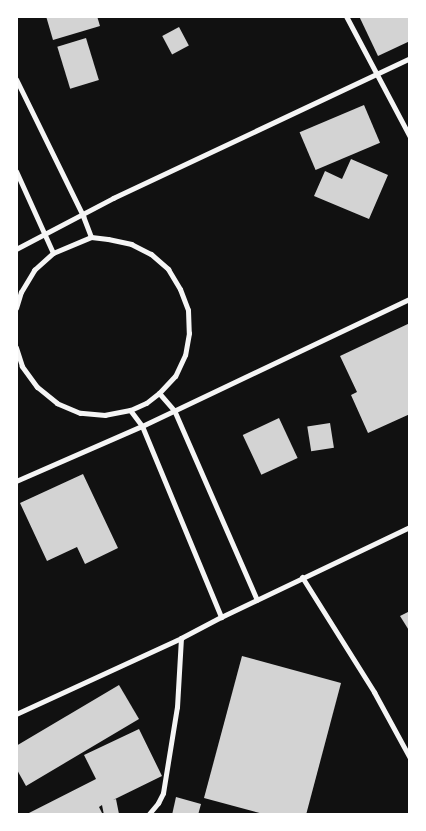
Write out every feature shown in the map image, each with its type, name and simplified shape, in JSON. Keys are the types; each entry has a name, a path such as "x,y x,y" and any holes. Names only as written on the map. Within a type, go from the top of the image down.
{"street":[{"path":"346,16 410,138"},
{"path":"16,249 83,216 122,194 410,58"},
{"path":"16,79 83,216 91,237"},
{"path":"16,171 53,254"},
{"path":"16,308 21,292 34,270 53,254 91,237 131,244 151,254 168,269 180,288 188,310 189,333 185,355 175,376 159,393 146,403 130,410 105,415 80,413 57,403 37,388 22,366 16,347"},
{"path":"16,481 142,426 410,300"},
{"path":"159,393 174,410 257,600"},
{"path":"130,410 142,426 221,617"},
{"path":"16,714 181,638 302,577 410,527"},
{"path":"302,577 374,692 410,758"},
{"path":"148,815 158,803 162,794 177,707 181,638"}],"building":[{"path":"46,16 97,16 100,26 53,40"},
{"path":"359,16 410,16 410,41 378,56"},
{"path":"179,27 189,46 172,54 162,36"},
{"path":"86,38 99,80 70,89 57,47"},
{"path":"364,105 380,143 316,170 300,132"},
{"path":"351,159 388,175 369,219 314,196 325,171 342,179"},
{"path":"410,323 410,414 368,433 351,395 357,392 340,356"},
{"path":"279,418 298,458 261,475 243,435"},
{"path":"330,423 334,448 311,451 307,427"},
{"path":"83,474 118,548 85,564 77,547 47,561 20,503"},
{"path":"410,611 410,632 400,616"},
{"path":"242,656 341,683 306,815 267,815 204,798"},
{"path":"119,685 139,719 26,786 16,768 16,746"},
{"path":"139,729 162,776 113,800 116,799 119,814 104,815 102,805 99,807 103,815 25,815 96,779 84,755"},
{"path":"176,797 201,804 198,815 172,815"}]}
